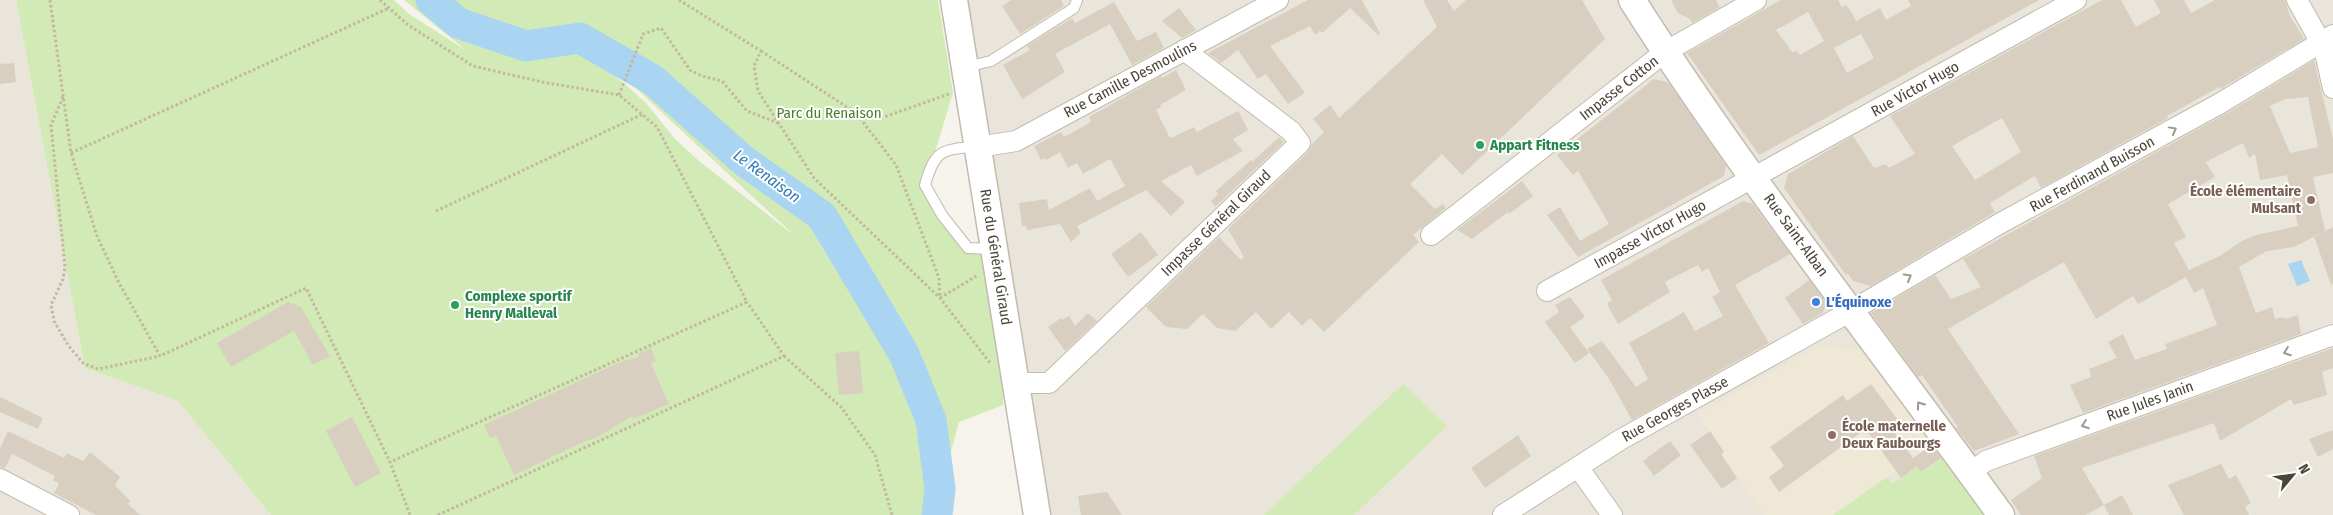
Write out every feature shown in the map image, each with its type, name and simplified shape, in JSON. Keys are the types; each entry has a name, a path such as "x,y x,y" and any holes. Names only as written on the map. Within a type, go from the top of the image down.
{"street":[{"name":"Rue du Général Giraud","path":"954,0 1037,515"},
{"name":"Rue Camille Desmoulins","path":"978,147 1016,140 1278,0"},
{"name":"Rue Saint-Alban","path":"1632,0 1665,52 1753,177 2001,515"},
{"name":"Impasse Cotton","path":"1431,235 1665,52 1756,0"},
{"name":"Rue Victor Hugo","path":"1753,177 2076,0"},
{"path":"2297,0 2327,39 2326,56 2333,88"},
{"name":"Rue Ferdinand Buisson","path":"1851,311 1999,224 2210,109 2327,39"},
{"name":"Impasse Général Giraud","path":"1016,383 1049,383 1300,143 1291,131 1184,50"},
{"name":"Impasse Victor Hugo","path":"1547,291 1753,177"},
{"name":"Rue Georges Plasse","path":"1503,515 1620,440 1851,311"},
{"name":"Rue Jules Janin","path":"1970,473 1986,461 2333,336"},
{"path":"1578,467 1612,515"},
{"path":"0,479 69,515"}],"lane":[{"path":"965,67 991,61 1074,8 1077,0"},
{"path":"978,147 948,149 931,165 925,185 942,215 968,248 995,249"}],"path":[{"path":"50,0 71,153 97,236 119,284 160,356"},
{"path":"380,0 408,24 473,66 542,82 619,95 657,127 747,302 784,356 841,407 875,455 892,515"},
{"path":"679,0 856,113 896,165 939,278 940,298"},
{"path":"71,153 389,8"},
{"path":"619,95 643,34 661,28 690,70 702,76 722,81 747,111 779,124"},
{"path":"761,51 754,66 758,91 814,178 940,298 996,370 1016,383"},
{"path":"856,113 881,118 950,94"},
{"path":"63,96 51,125 64,267 63,279 51,305 54,321 68,345 82,363 98,370 160,356 306,288 390,462 410,515"},
{"path":"436,211 643,114"},
{"path":"940,298 976,275 982,274"},
{"path":"390,462 747,302"},
{"path":"438,515 784,356"}],"shaded area":[{"path":"0,0 16,0 85,368 178,401 271,515 0,515"},
{"path":"949,0 2333,0 2333,515 1048,515"},
{"path":"1821,345 1863,352 1931,446 1833,515 1764,515 1721,454 1724,451 1697,414"}],"green space":[{"name":"Complexe sportif Henry Malleval","path":"16,0 394,0 409,14 467,51 404,0 938,0 953,93 925,185 966,248 995,249 1003,360 1003,405 959,422 934,515 271,515 178,401 85,368","holes":["612,77 626,79 795,236 699,161 675,139 646,103 619,79"]},
{"path":"1403,384 1447,426 1354,515 1264,515"},
{"path":"1947,454 1989,515 1833,515 1887,477 1892,484 1913,469 1915,462 1922,472"}],"water":[{"path":"2301,260 2310,281 2297,286 2288,264"}],"building":[{"path":"1011,0 1061,0 1064,6 1020,34 1002,6"},
{"path":"1308,0 1362,0 1380,33 1378,35 1350,8 1322,33 1320,31 1315,35 1310,26 1270,46 1305,93 1288,104 1266,74 1258,79 1238,50 1221,63 1208,53"},
{"path":"1423,0 1447,0 1454,11 1466,0 1582,0 1605,39 1462,175 1442,154 1410,184 1435,209 1443,204 1446,208 1413,235 1419,242 1324,332 1310,318 1302,326 1289,312 1271,329 1256,312 1235,331 1217,328 1203,314 1187,329 1166,327 1146,307 1219,237 1241,260 1244,257 1228,229 1308,152 1312,144 1324,132 1313,119 1330,105 1339,118 1437,27"},
{"path":"1671,0 1716,0 1720,7 1692,23 1690,19 1678,13"},
{"path":"1781,0 1838,0 1842,7 1846,5 1856,21 1880,8 1886,20 1911,6 1908,0 2039,0 1759,155 1687,53","holes":["1808,12 1824,41 1800,55 1797,51 1792,52 1776,30","1861,34 1874,58 1847,73 1834,48"]},
{"path":"2102,0 2121,0 2136,27 2161,13 2154,0 2184,0 2191,13 2215,0 2285,0 2290,16 2304,39 2220,89 2219,87 2167,116 2168,118 2041,188 2035,176 1990,203 1995,212 1871,286 1853,281 1848,274 1846,275 1784,188 1788,174 1853,136 1874,168 1886,164 1889,168 1915,154 1890,116","holes":["2002,118 2021,152 1975,180 1952,146"]},
{"path":"1114,2 1137,41 1156,32 1164,48 1132,65 1110,24 1055,54 1065,72 1022,99 1003,65 1030,50 1027,46 1072,18 1075,23"},
{"path":"1179,8 1196,30 1182,38 1162,21"},
{"path":"2314,60 2333,139 2333,173 2313,177 2325,231 2294,247 2267,251 2239,267 2256,313 2272,307 2275,319 2284,317 2285,319 2298,315 2301,334 2083,413 2070,385 2091,377 2089,369 2117,358 2108,342 2123,334 2135,360 2167,349 2165,344 2217,325 2203,288 2194,293 2186,277 2138,304 2133,296 2096,319 2064,262 1948,329 2019,434 1974,451 1956,428 1958,427 1922,375 1918,377 1871,313 1935,275 1951,299 1981,287 1963,259 2229,112","holes":["2308,97 2318,147 2290,153 2270,106 2285,99","2243,143 2249,158 2255,154 2260,180 2287,175 2298,226 2256,235 2240,242 2220,256 2189,270 2174,243 2186,237 2168,204 2215,177 2206,162"]},
{"path":"14,63 16,82 0,84 0,64"},
{"path":"1176,70 1186,90 1160,105 1161,107 1156,110 1169,136 1171,138 1194,127 1197,132 1238,111 1248,130 1233,139 1243,151 1197,176 1191,165 1161,181 1185,202 1171,216 1146,190 1077,226 1081,233 1071,242 1060,224 1027,230 1026,226 1022,226 1019,203 1047,199 1049,210 1090,188 1097,201 1125,186 1110,159 1083,174 1077,163 1068,168 1060,152 1046,160 1045,158 1041,160 1034,146 1061,132 1064,137 1091,122 1089,117 1161,76 1162,78"},
{"path":"1654,79 1667,82 1670,85 1726,166 1724,176 1578,257 1547,215 1560,207 1580,241 1609,224 1578,171 1573,175 1557,155"},
{"path":"1279,137 1284,142 1215,207 1211,201 1218,194 1216,191"},
{"path":"1522,181 1533,196 1472,239 1457,230"},
{"path":"1743,201 1753,204 1790,254 1735,285 1769,343 1632,420 1608,377 1587,349 1602,341 1636,387 1648,379 1629,343 1684,312 1695,331 1723,316 1712,297 1720,292 1708,268 1702,272 1698,265 1665,282 1670,292 1618,324 1607,304 1612,300 1601,280"},
{"path":"2333,227 2333,284 2331,285 2314,236"},
{"path":"1141,232 1158,255 1128,277 1111,254"},
{"path":"1809,280 1826,303 1823,313 1803,324 1785,298"},
{"path":"1570,297 1585,317 1570,327 1589,353 1575,363 1545,322 1559,312 1555,305"},
{"path":"288,302 301,307 330,356 313,365 294,331 231,367 217,343"},
{"path":"1088,313 1097,321 1065,351 1048,327 1061,318 1062,320 1069,316 1075,326"},
{"path":"651,348 656,361 651,364 669,404 633,419 632,416 596,438 585,441 514,475 496,436 490,438 484,425 620,362 639,357 638,354"},
{"path":"2333,348 2333,368 2322,372 2327,395 2294,405 2291,399 2220,441 2214,423 2082,468 2104,505 2085,515 2021,515 2011,500 2042,478 2034,456"},
{"path":"859,351 863,393 839,395 835,353"},
{"path":"1871,384 1898,420 1890,426 1913,458 1932,445 1941,458 1921,472 1917,466 1901,478 1866,429 1779,492 1769,477 1784,466 1770,447 1843,395 1847,401"},
{"path":"0,397 43,418 38,429 0,412"},
{"path":"352,417 381,473 355,487 326,431"},
{"path":"2333,430 2333,449 2318,457 2309,439"},
{"path":"8,431 64,458 67,453 83,461 90,452 120,477 115,485 130,501 128,504 140,515 96,515 54,493 59,483 53,480 55,476 12,454 5,468 0,467 0,448"},
{"path":"1710,431 1724,452 1721,454 1737,478 1722,489 1690,445"},
{"path":"1518,435 1531,456 1485,488 1471,468"},
{"path":"1670,441 1681,455 1654,476 1643,461"},
{"path":"2221,464 2229,479 2236,475 2251,503 2245,507 2249,515 2184,515 2168,485"},
{"path":"1107,492 1122,515 1081,515 1078,496"},
{"path":"2122,495 2133,515 2109,515 2104,505"}],"waterway":[{"name":"Le Renaison","path":"431,0 458,23 526,46 580,38 653,80 744,161 822,216 904,354 931,420 940,489 937,515"}],"place":[{"name":"Appart Fitness","path":"1480,145"},
{"name":"École élémentaire Mulsant","path":"2311,200"},
{"name":"L'Équinoxe","path":"1816,302"},
{"name":"Complexe sportif Henry Malleval","path":"455,305"},
{"name":"École maternelle Deux Faubourgs","path":"1832,435"}],"park label":[{"name":"Parc du Renaison","path":"829,113"}]}
